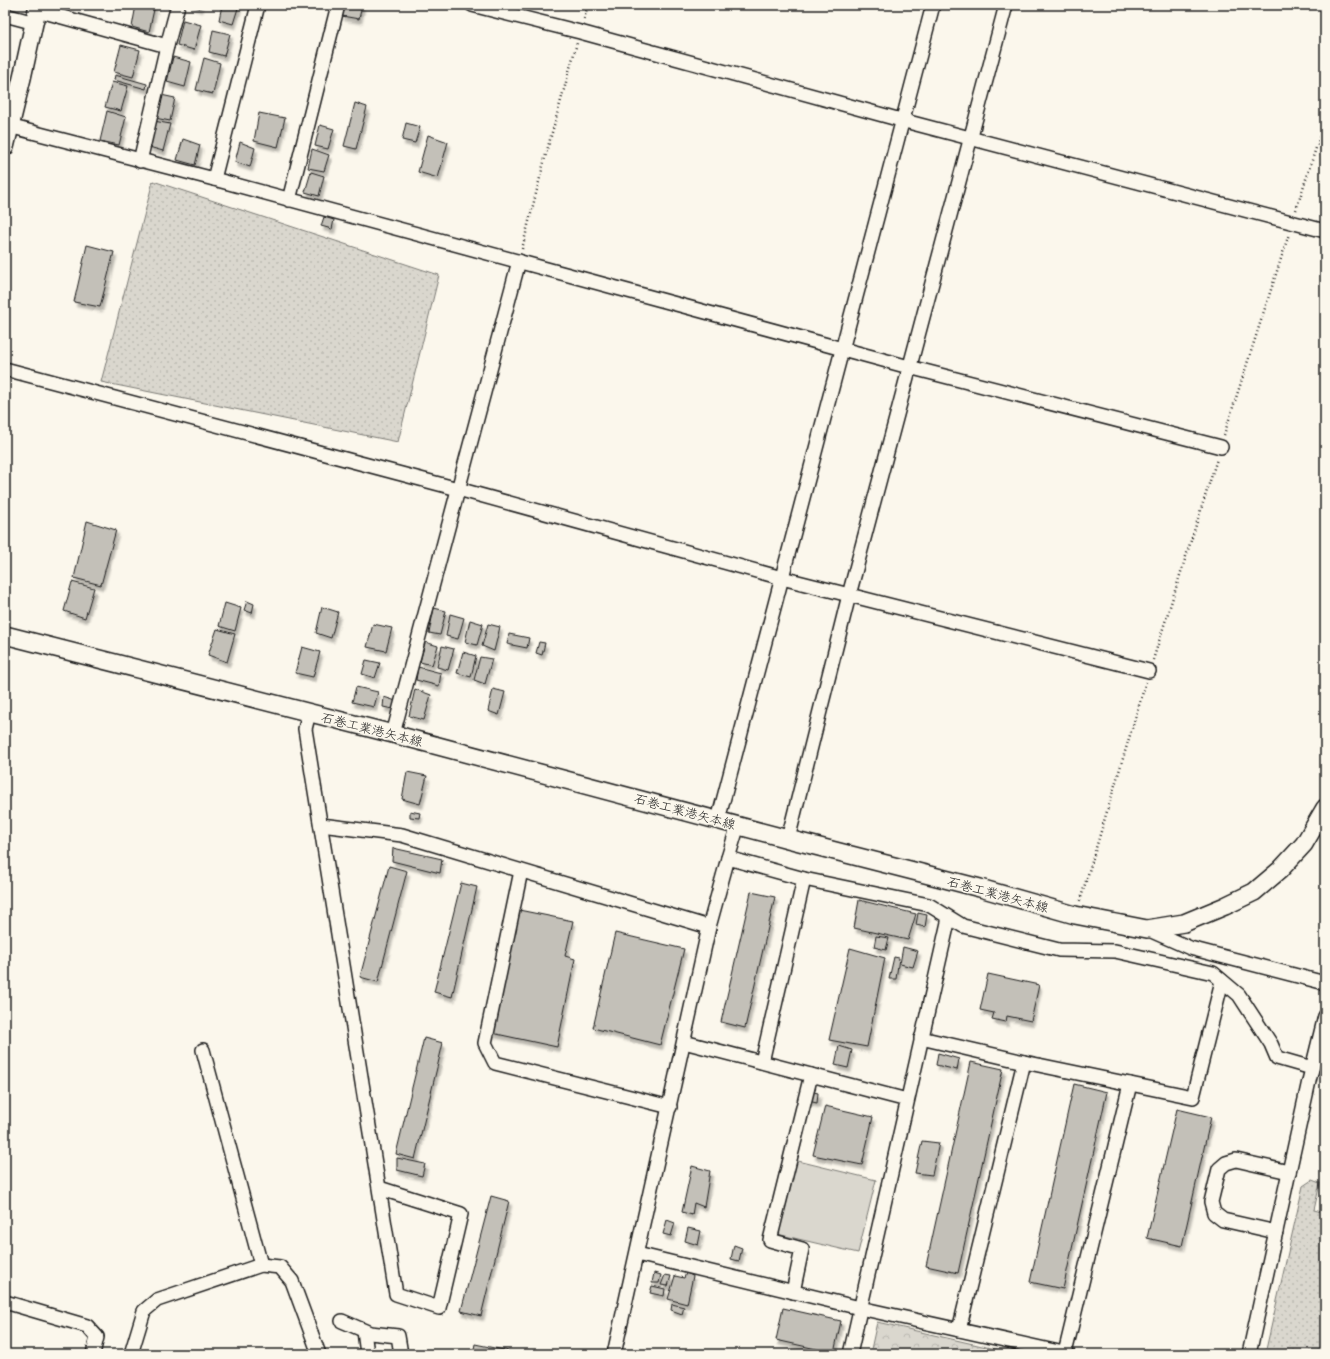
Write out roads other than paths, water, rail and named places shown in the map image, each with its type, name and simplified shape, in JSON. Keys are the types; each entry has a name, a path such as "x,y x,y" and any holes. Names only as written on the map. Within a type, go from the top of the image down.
{"main road":[{"path":"5,147 8,126 37,13"},
{"name":"石巻工業港矢本線","path":"5,635 309,712 738,826 980,888 1075,915 1147,929 1184,923 1226,906 1254,892 1280,870 1304,844 1325,808"}],"street":[{"path":"140,161 178,5"},
{"path":"214,179 258,5"},
{"path":"289,200 338,5"},
{"path":"472,5 580,32 901,120 1325,231"},
{"path":"718,820 901,120 933,5"},
{"path":"788,839 849,596 1006,5"},
{"path":"5,15 37,13 167,46"},
{"path":"8,126 214,179 909,367 1221,447"},
{"path":"393,734 519,261"},
{"path":"5,369 849,596 1149,672"},
{"path":"309,712 305,729 396,1294 439,1308 461,1214 379,1188"},
{"path":"320,825 402,836 709,927"},
{"path":"618,1353 637,1254 709,927 738,826"},
{"path":"728,858 804,879 929,905 963,926 1059,950 1115,951 1213,973 1239,995 1271,1044 1277,1058 1312,1068"},
{"path":"522,871 485,1043 495,1063 670,1107"},
{"path":"762,1062 804,879"},
{"path":"850,1354 949,918"},
{"path":"1147,929 1190,948 1325,983"},
{"path":"921,1038 1024,1062 1193,1098 1222,981"},
{"path":"1249,1354 1312,1068 1325,1016"},
{"path":"684,1042 907,1100"},
{"path":"204,1050 261,1265"},
{"path":"959,1330 1024,1062"},
{"path":"793,1292 802,1249 770,1240 811,1075"},
{"path":"637,1254 860,1308 1066,1354 1130,1084"},
{"path":"1276,1232 1223,1220 1214,1213 1211,1202 1219,1169 1226,1163 1236,1160 1289,1172"},
{"path":"131,1354 144,1311 157,1300 261,1265 280,1268 292,1281 319,1354"},
{"path":"5,1302 87,1326 97,1337 93,1354"},
{"path":"342,1321 370,1333 398,1336 401,1354"},
{"path":"364,1331 368,1354"}]}
